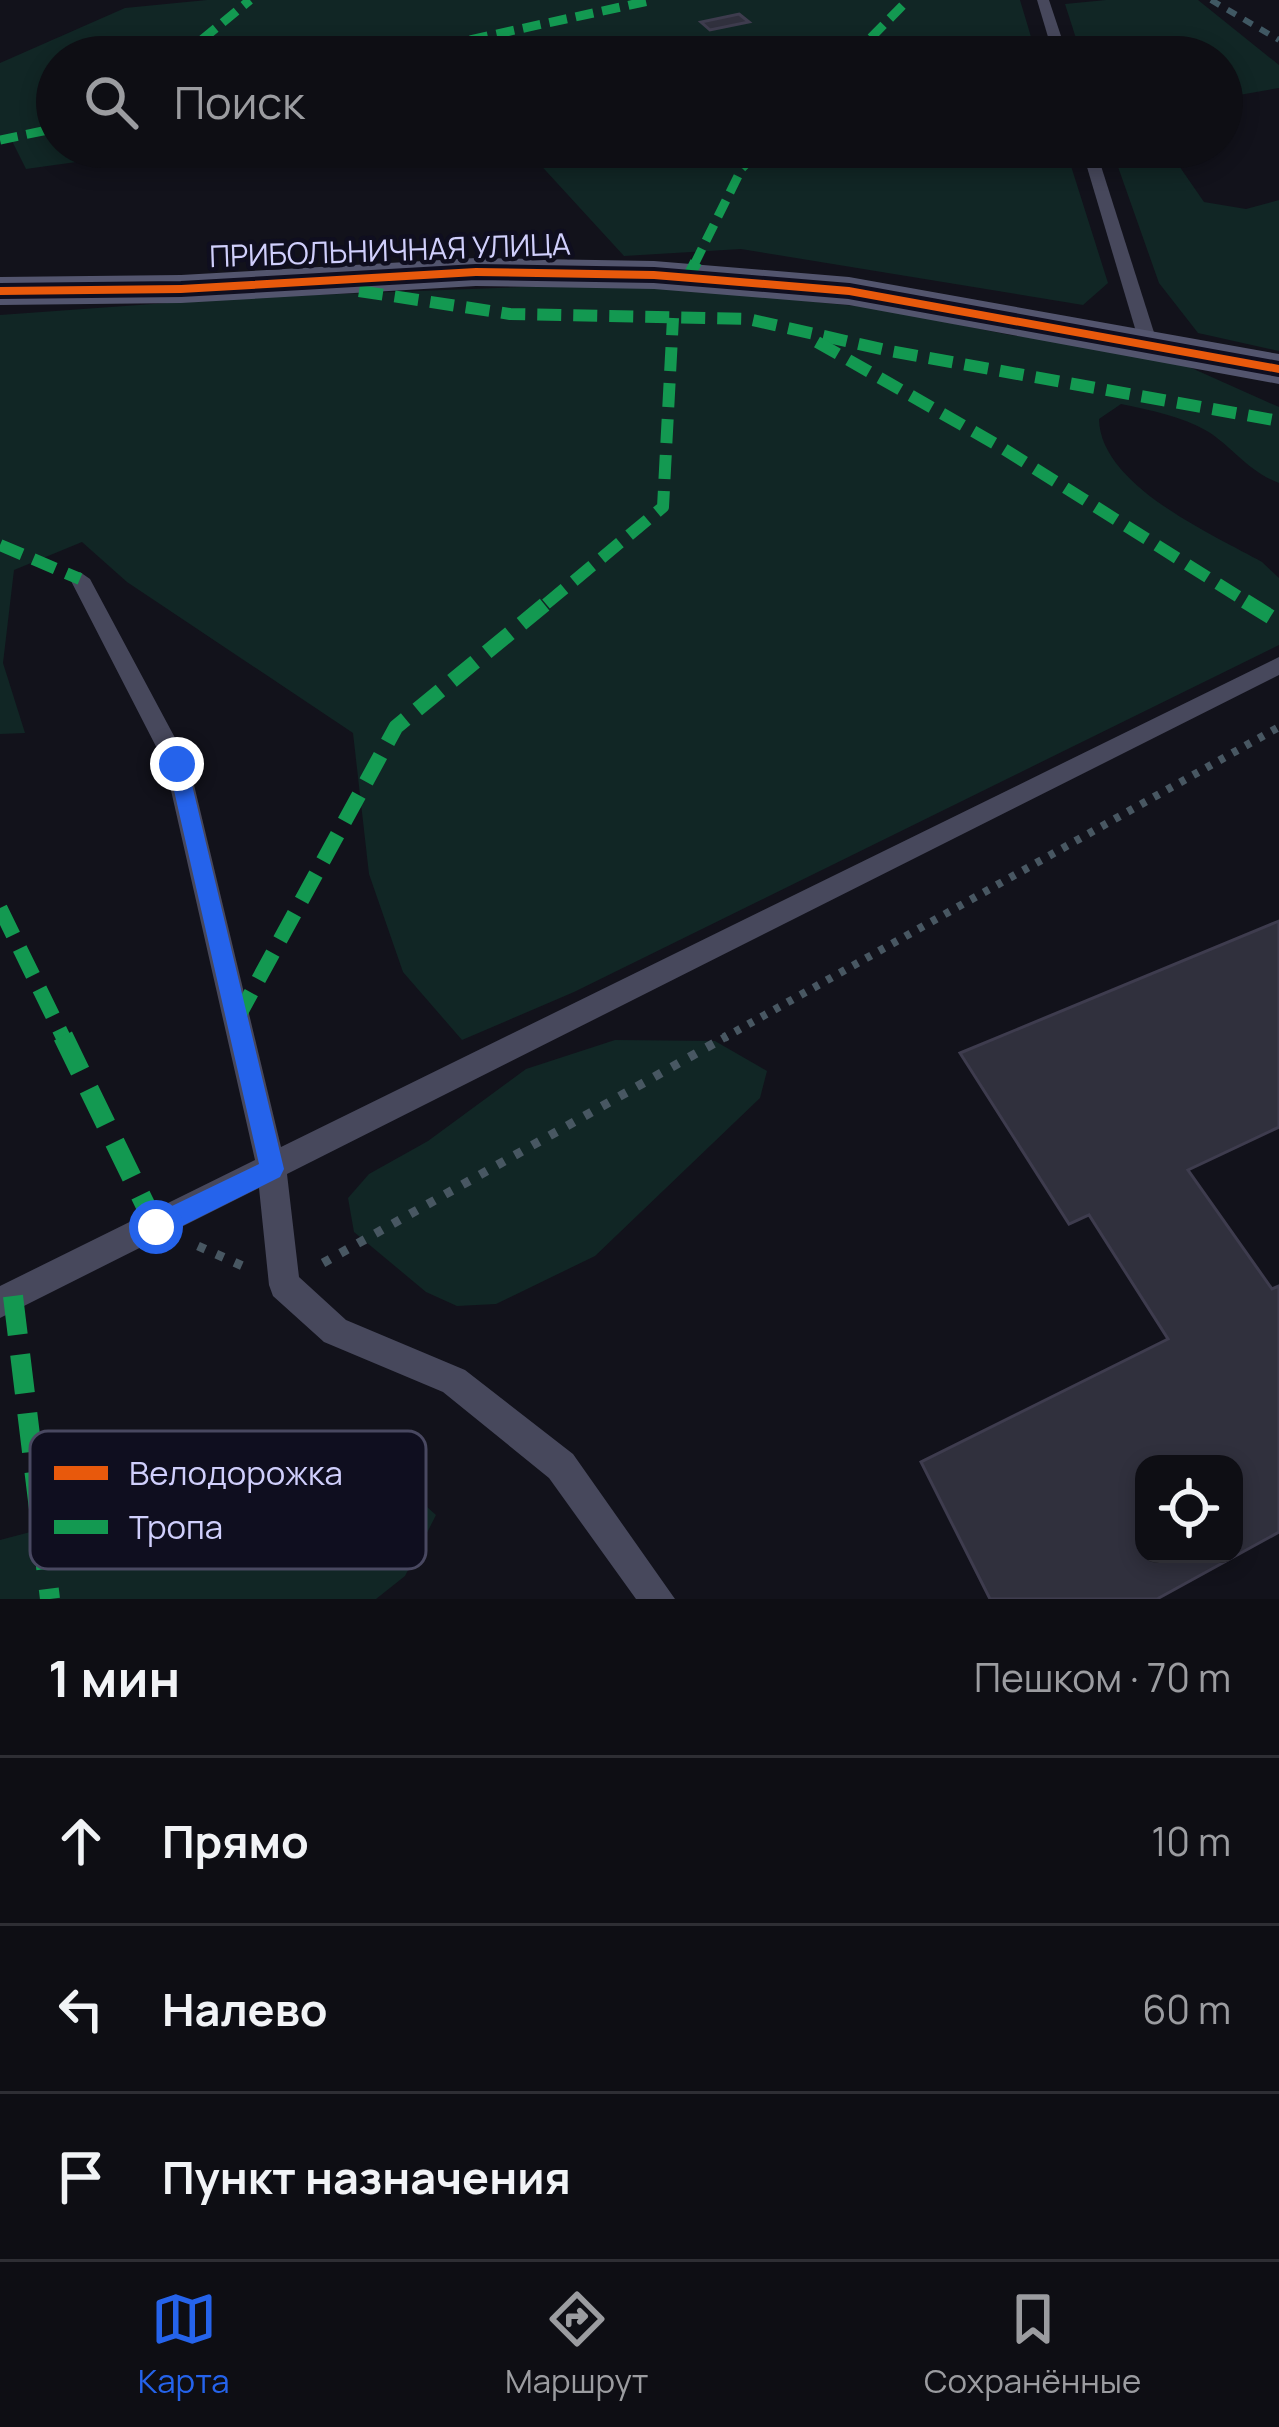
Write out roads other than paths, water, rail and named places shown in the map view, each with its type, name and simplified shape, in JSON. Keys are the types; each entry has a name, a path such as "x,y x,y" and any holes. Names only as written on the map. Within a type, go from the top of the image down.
{"street":[{"name":"ПРИБОЛЬНИЧНАЯ УЛИЦА","path":"0,291 181,289 476,272 654,275 849,291 1279,369"}],"lane":[{"path":"1043,0 1054,36"},
{"path":"1094,168 1149,345"},
{"path":"80,579 177,764 272,1169 284,1285 335,1331 454,1381 561,1466 657,1599"},
{"path":"0,1302 1279,665"}],"railway":[{"path":"1211,0 1279,40"}]}
